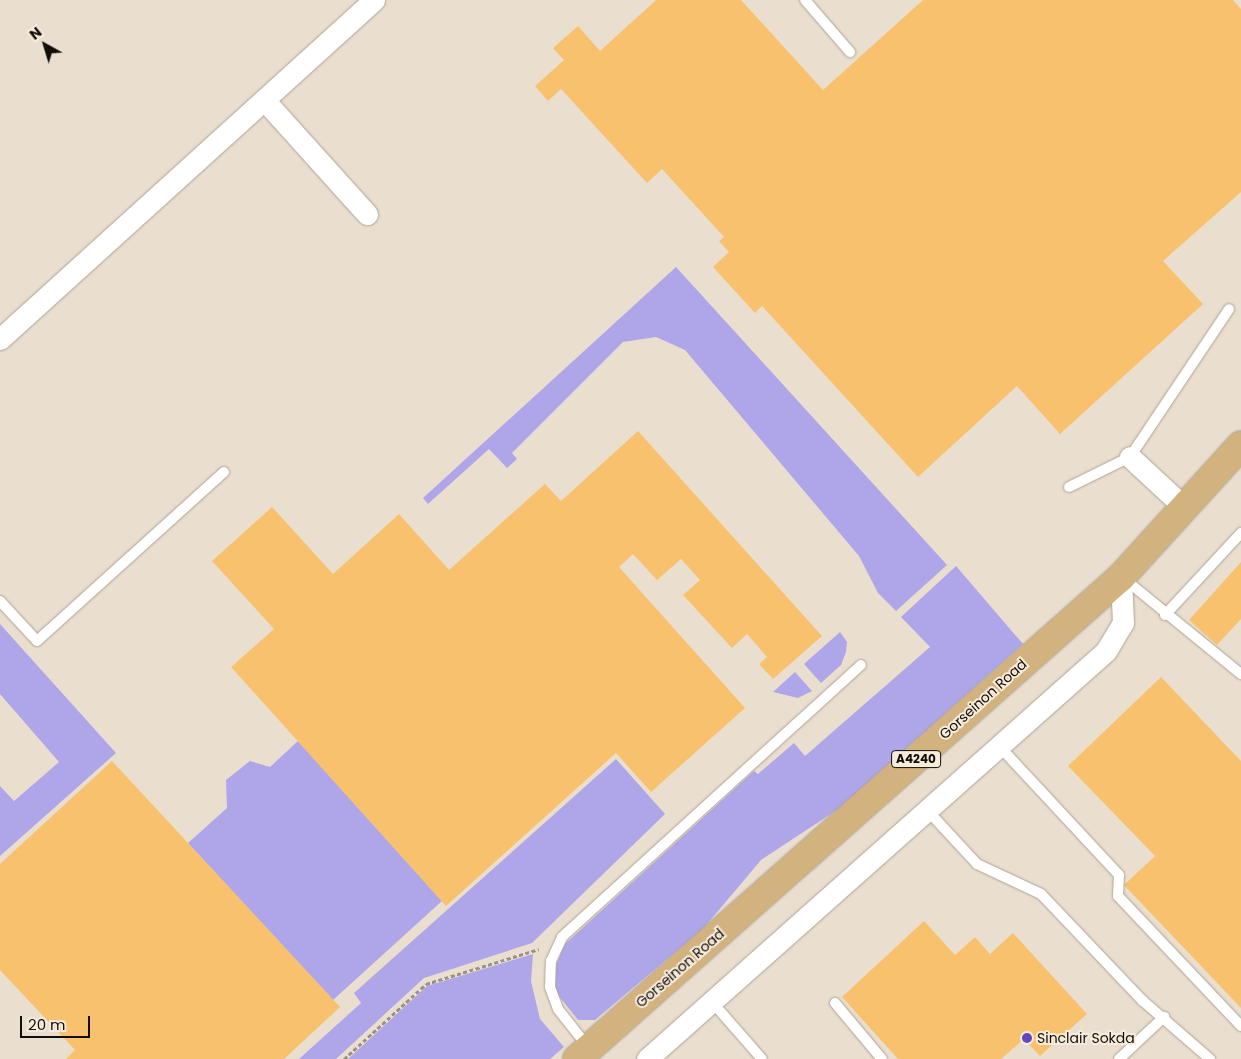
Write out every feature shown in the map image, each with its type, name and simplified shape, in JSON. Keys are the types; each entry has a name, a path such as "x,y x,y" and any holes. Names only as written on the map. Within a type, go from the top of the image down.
{"main road":[{"name":"Gorseinon Road","path":"583,1053 1121,577 1239,452"}],"street":[{"path":"0,339 266,102 374,0"},
{"path":"266,102 367,214"},
{"path":"1130,457 1185,508"},
{"path":"647,1059 713,1003 1000,747 1115,641 1125,614 1121,577"}],"lane":[{"path":"805,0 850,52"},
{"path":"1069,487 1130,457 1229,309"},
{"path":"0,601 37,640 224,472"},
{"path":"1165,615 1241,533"},
{"path":"1121,577 1165,615 1241,674"},
{"path":"583,1053 553,998 549,973 558,943 572,926 861,664"},
{"path":"1000,747 1119,875 1118,896 1241,1026"},
{"path":"928,811 977,864 1041,894 1143,1001 1210,1059"},
{"path":"713,1003 762,1059"},
{"path":"835,1004 882,1059"},
{"path":"1119,1059 1164,1018"}],"path":[{"path":"344,1059 426,984 558,943"}],"shaded area":[{"path":"676,267 947,565 896,611 878,593 859,556 685,350 656,337 623,342 512,453 517,459 507,468 489,449 428,504 423,498"},
{"path":"956,566 1023,644 840,808 761,860 703,929 595,1020 578,1020 555,991 556,965 565,944 754,771 758,774 794,743 805,756 930,647 901,617"},
{"path":"0,624 116,753 0,856 0,786 14,801 59,762 0,694"},
{"path":"840,632 847,642 846,652 841,665 821,683 804,664"},
{"path":"795,672 812,691 798,698 773,692"},
{"path":"298,741 442,901 333,1000 188,843 227,808 226,780 250,761 270,767"},
{"path":"616,759 665,814 532,943 424,978 336,1059 299,1059 361,1003 354,993"},
{"path":"533,954 531,981 540,1019 564,1047 550,1059 348,1059 427,986"}],"building":[{"path":"656,0 741,0 823,90 923,0 1233,0 1241,9 1241,192 1163,261 1203,304 1060,434 1017,386 918,477 762,306 755,313 713,267 729,252 719,241 724,237 662,169 647,183 561,89 548,101 535,86 564,60 553,48 578,26 600,51"},
{"path":"638,431 822,636 773,679 759,664 767,657 747,634 732,648 683,595 700,580 681,559 657,580 633,554 619,567 745,708 651,792 616,753 446,906 231,667 274,629 212,561 272,507 333,574 399,514 449,570 545,484 561,501"},
{"path":"1241,562 1241,619 1217,645 1189,620"},
{"path":"1161,677 1241,761 1241,1008 1124,885 1155,856 1068,766"},
{"path":"112,761 340,1007 284,1059 66,1059 75,1050 0,970 0,864"},
{"path":"924,921 955,955 975,937 990,954 1013,933 1087,1014 1040,1056 1024,1039 1001,1059 898,1059 842,997"}],"place":[{"name":"Sinclair Sokda","path":"1027,1038"}]}
